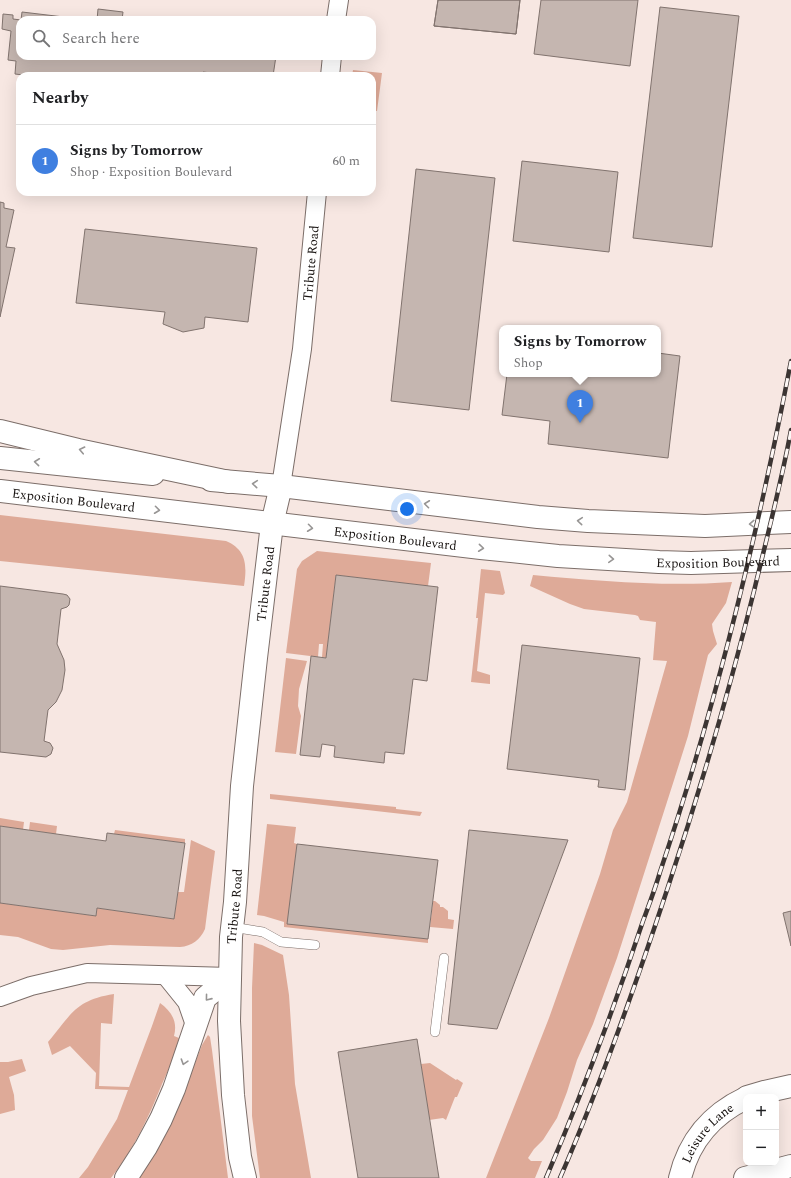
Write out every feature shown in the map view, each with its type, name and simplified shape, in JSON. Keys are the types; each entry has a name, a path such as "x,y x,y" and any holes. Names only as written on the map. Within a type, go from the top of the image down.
{"main road":[{"path":"0,431 78,450 229,482"},
{"path":"0,458 281,486 530,516 588,521 705,526 791,522"},
{"name":"Tribute Road","path":"244,1178 240,1157 233,1094 229,1021 232,927 237,874 242,786 272,524 281,486"},
{"name":"Exposition Boulevard","path":"0,491 481,548 582,557 691,563 791,560"},
{"path":"126,1178 146,1147 161,1119 184,1064 205,998 230,977"},
{"name":"Leisure Lane","path":"757,1094 791,1086"},
{"name":"Leisure Lane","path":"680,1178 692,1146 702,1130 724,1110 743,1099"},
{"path":"745,1178 791,1166"}],"street":[{"path":"336,16 338,0"},
{"path":"330,72 332,60"},
{"name":"Tribute Road","path":"281,486 302,349 317,196"},
{"path":"0,997 31,986 87,973 230,977"},
{"path":"166,976 187,1002 196,1025"}],"lane":[{"path":"232,927 263,932 281,942 315,945"},
{"path":"435,1032 444,958"}],"shaded area":[{"path":"353,70 372,72 353,72"},
{"path":"376,72 382,73 376,111"},
{"path":"0,515 226,541 238,549 244,559 244,586 0,561"},
{"path":"317,551 431,563 428,586 336,575 326,658 322,657 323,644 319,644 318,657 286,653 297,569 302,561"},
{"path":"481,569 500,571 505,593 503,595 485,593 477,671 490,675 490,684 471,682 478,618 476,618"},
{"path":"533,575 657,584 732,582 726,603 712,624 717,644 708,655 688,736 617,958 593,1024 577,1060 557,1118 543,1140 528,1158 531,1161 542,1161 535,1178 486,1178 549,1018 600,874 613,830 627,802 667,661 653,660 656,622 640,620 638,616 635,615 584,609 570,604 530,586"},
{"path":"286,658 307,661 299,689 298,706 301,716 296,754 275,752"},
{"path":"270,794 396,807 396,809 422,812 420,816 270,799"},
{"path":"0,818 24,822 23,830 0,826"},
{"path":"30,822 57,826 56,834 29,830"},
{"path":"267,824 296,827 294,843 297,844 288,923 428,939 428,943 284,927 284,922 257,915"},
{"path":"115,830 185,839 185,843 114,834"},
{"path":"191,840 215,851 205,929 201,936 192,944 180,947 110,945 63,950 51,949 18,937 0,935 0,903 96,916 97,908 174,919 178,892 184,892"},
{"path":"433,901 448,911 448,919 454,920 453,929 430,927"},
{"path":"254,943 262,945 283,955 289,995 295,1084 311,1178 260,1178 252,1116 252,988"},
{"path":"114,994 112,1024 101,1023 99,1086 129,1087 160,1003 173,1017 175,1026 174,1036 179,1038 172,1061 152,1109 140,1133 119,1167 111,1178 79,1178 88,1167 117,1119 128,1090 95,1089 96,1073 70,1046 52,1055 48,1042 75,1010 90,1000"},
{"path":"208,1035 210,1037 212,1050 228,1178 137,1178 175,1114 202,1045"},
{"path":"22,1059 26,1071 9,1077 14,1095 15,1110 0,1114 0,1062"},
{"path":"430,1063 463,1083 457,1097 455,1097 446,1120 443,1118 429,1120 421,1064"}],"building":[{"path":"438,0 520,0 516,34 434,26"},
{"path":"438,0 520,0 516,34 434,26"},
{"path":"541,0 638,0 630,66 534,54"},
{"path":"660,7 739,16 712,247 633,238"},
{"path":"98,9 123,12 122,16 97,16"},
{"path":"22,12 56,16 22,16"},
{"path":"3,14 13,15 13,19 16,19 16,60 275,60 274,72 16,72 15,74 16,61 8,60 11,31 2,29"},
{"path":"522,161 618,172 609,252 513,241"},
{"path":"416,169 495,178 469,410 391,401"},
{"path":"0,202 4,203 4,208 14,210 6,247 15,248 0,317"},
{"path":"85,229 257,248 248,322 205,317 204,328 183,332 163,324 165,312 76,303"},
{"path":"661,353 680,356 668,458 548,444 550,421 502,415 507,377 661,377"},
{"path":"336,575 438,587 427,681 413,679 404,754 385,752 384,763 334,757 335,746 322,744 320,757 300,755 311,656 326,658"},
{"path":"0,586 63,594 67,595 70,599 69,605 61,609 57,644 64,660 65,670 62,690 56,702 48,710 44,741 50,743 53,748 51,754 46,757 0,752"},
{"path":"522,645 640,658 625,790 598,787 599,780 507,769"},
{"path":"0,826 106,841 107,833 185,843 174,919 97,908 96,916 0,903"},
{"path":"469,830 568,840 497,1029 448,1024"},
{"path":"297,844 438,860 428,939 287,924"},
{"path":"791,911 791,946 783,913"},
{"path":"417,1039 439,1178 358,1178 338,1052"}],"railway":[{"path":"546,1178 585,1083 621,986 656,885 699,746 717,683 750,554 791,361"},
{"path":"560,1178 590,1107 617,1035 691,816 714,741 744,629 791,430"}],"place":[{"name":"Signs by Tomorrow","path":"580,423"}]}
